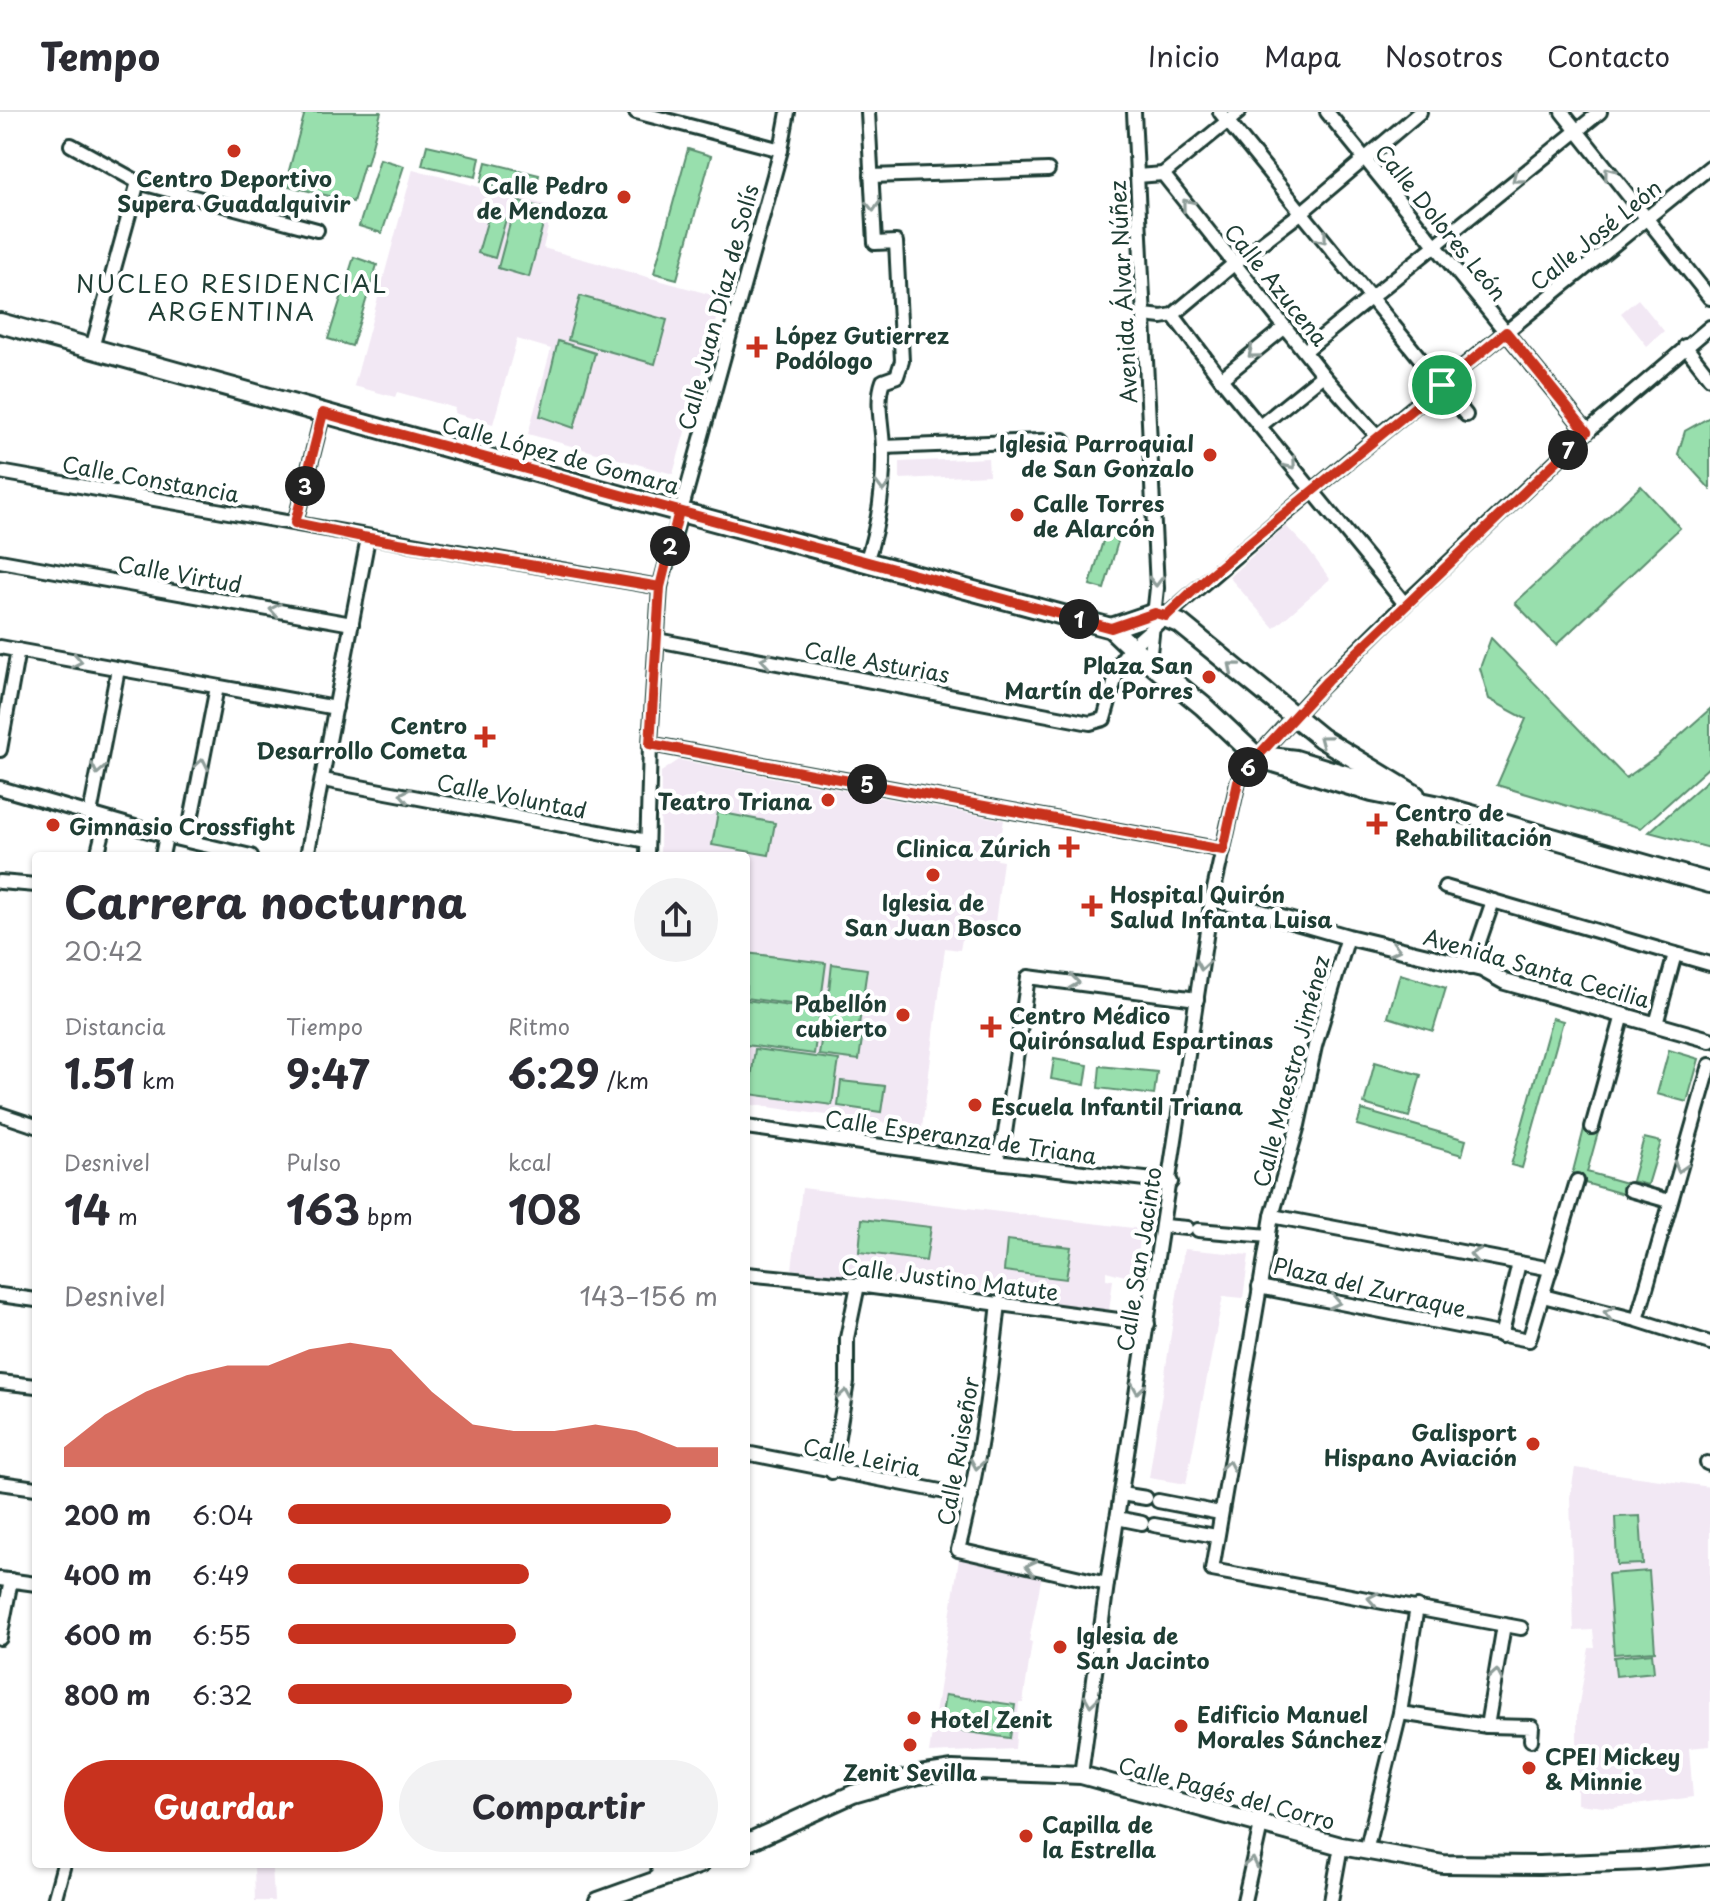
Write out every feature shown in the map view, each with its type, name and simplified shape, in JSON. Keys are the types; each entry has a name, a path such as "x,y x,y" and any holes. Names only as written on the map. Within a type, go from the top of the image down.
{"main road":[{"name":"Calle López de Gomara","path":"0,323 1111,628"},
{"path":"1111,628 1158,619 1191,631 1342,753 1402,789 1440,806"},
{"path":"1111,628 1258,755 1372,792 1440,806 1710,883"},
{"name":"Calle Pagés del Corro","path":"750,1841 853,1794 919,1775 953,1770 1081,1775 1341,1846 1443,1864 1642,1861 1710,1855"},
{"path":"598,1901 659,1871"}],"street":[{"path":"636,112 781,150"},
{"name":"Calle Juan Díaz de Solís","path":"647,852 660,587 781,150 788,112"},
{"path":"866,562 883,498 879,391 883,381 897,376 902,361 896,242 875,243 868,112"},
{"name":"Avenida Álvar Núñez","path":"1134,112 1158,619 1149,662"},
{"path":"1137,176 1163,174 1224,117 1239,112"},
{"name":"Calle Dolores León","path":"1327,112 1587,432"},
{"path":"1144,315 1173,315 1420,112"},
{"path":"1562,112 1710,298"},
{"path":"1306,350 1600,112"},
{"path":"1224,117 1466,415"},
{"path":"71,145 138,182 317,230"},
{"name":"Calle José León","path":"1131,647 1158,619 1313,490 1710,167"},
{"path":"871,176 1048,170"},
{"name":"Calle Azucena","path":"1163,174 1323,375 1378,437"},
{"path":"92,348 138,182"},
{"path":"1173,315 1221,379 1405,604"},
{"path":"1221,379 1285,327"},
{"name":"Calle San Jacinto","path":"1081,1775 1107,1584 1171,1182 1212,898 1238,782 1294,716 1405,604 1587,432 1710,327"},
{"path":"1685,346 1710,378"},
{"path":"1260,426 1323,375"},
{"path":"295,523 323,413"},
{"path":"883,447 1064,440"},
{"name":"Calle Constancia","path":"0,472 660,587"},
{"path":"308,852 368,538"},
{"name":"Calle Virtud","path":"0,561 352,624"},
{"name":"Calle Asturias","path":"657,640 1090,723 1104,719 1120,662 1131,647"},
{"path":"0,647 336,708"},
{"path":"0,750 18,650"},
{"path":"90,814 118,669"},
{"path":"187,840 217,687"},
{"path":"650,744 1223,850"},
{"path":"1258,755 1296,757 1402,789"},
{"name":"Calle Voluntad","path":"323,780 647,841"},
{"path":"0,788 225,852"},
{"path":"98,852 106,820"},
{"path":"163,852 166,836"},
{"path":"0,882 32,885"},
{"path":"1445,887 1710,964"},
{"name":"Avenida Santa Cecilia","path":"1212,898 1348,937 1482,969 1505,982 1710,1040"},
{"path":"1470,968 1493,901"},
{"name":"Calle Maestro Jiménez","path":"1272,1216 1298,1125 1315,1046 1348,937"},
{"path":"1656,1024 1675,954"},
{"path":"996,1162 1005,1133 1026,981 1032,977 1197,999"},
{"path":"1592,1127 1623,1015"},
{"path":"1637,1320 1710,1065"},
{"path":"0,1114 32,1125"},
{"name":"Calle Esperanza de Triana","path":"750,1128 996,1162 1171,1182"},
{"path":"1577,1181 1543,1296 1710,1343"},
{"path":"1630,1190 1669,1201"},
{"path":"1272,1216 1551,1269"},
{"name":"Plaza del Zurraque","path":"1272,1216 1259,1287 1529,1340 1543,1296"},
{"path":"1164,1226 1269,1236"},
{"path":"1501,1336 1519,1263"},
{"name":"Calle Justino Matute","path":"750,1274 858,1285 1148,1324"},
{"path":"832,1472 847,1382 847,1338 858,1285"},
{"path":"1259,1287 1212,1570 1521,1628"},
{"path":"0,1295 32,1299"},
{"name":"Calle Ruiseñor","path":"999,1303 992,1375 971,1497 958,1550 1107,1584"},
{"path":"0,1382 32,1386"},
{"name":"Calle Leiria","path":"750,1454 971,1497"},
{"path":"0,1483 32,1487"},
{"path":"1121,1494 1220,1513"},
{"path":"1117,1518 1216,1536"},
{"path":"0,1638 5,1580 32,1583"},
{"path":"1366,1851 1400,1713 1417,1607"},
{"path":"1487,1726 1504,1625"},
{"path":"1400,1713 1487,1726 1532,1727 1531,1740"},
{"path":"1244,1901 1261,1825"},
{"path":"1331,1901 1341,1846"},
{"path":"54,1901 63,1868"}],"shaded area":[{"path":"413,169 553,207 543,248 723,298 673,474 528,434 551,349 517,339 493,424 454,413 455,408 397,392 395,397 354,386"},
{"path":"1638,299 1664,331 1647,346 1621,313"},
{"path":"988,458 989,475 900,479 900,462"},
{"path":"1286,526 1330,579 1274,628 1229,577"},
{"path":"679,760 1004,820 997,860 1003,861 993,938 963,934 960,950 945,948 922,1128 750,1105 750,852 660,852 661,772"},
{"path":"802,1188 1141,1229 1135,1283 1125,1282 1125,1276 1106,1271 1106,1279 1113,1280 1109,1311 792,1269"},
{"path":"1184,1249 1249,1255 1243,1298 1223,1296 1186,1484 1149,1478"},
{"path":"1575,1468 1710,1487 1710,1746 1689,1748 1693,1797 1613,1808 1577,1804 1577,1714 1589,1648 1595,1648 1593,1630 1574,1631 1570,1497"},
{"path":"959,1559 1042,1575 1029,1641 1032,1642 1023,1703 1019,1703 1015,1749 929,1753"},
{"path":"254,1868 272,1868 274,1901 255,1901"}],"green space":[{"path":"305,112 381,112 353,202 285,185"},
{"path":"427,145 480,157 476,177 422,165"},
{"path":"688,149 711,156 677,279 654,273"},
{"path":"380,159 404,166 382,233 359,226"},
{"path":"486,162 539,175 534,194 481,182"},
{"path":"516,201 547,209 529,277 498,268"},
{"path":"489,215 506,219 495,258 478,253"},
{"path":"354,257 377,265 352,346 328,339"},
{"path":"580,296 667,320 655,364 568,340"},
{"path":"558,341 595,353 574,428 540,416"},
{"path":"1710,417 1710,489 1678,454 1685,431"},
{"path":"1641,486 1680,528 1556,645 1515,603"},
{"path":"1105,534 1119,538 1104,589 1090,585"},
{"path":"1491,638 1626,778 1657,756 1710,709 1710,766 1641,828 1497,785 1526,719 1489,699 1480,668"},
{"path":"1710,778 1710,848 1649,832"},
{"path":"718,812 775,823 769,855 712,845"},
{"path":"750,954 826,963 820,1008 750,999"},
{"path":"832,964 867,969 858,1032 825,1027"},
{"path":"1400,974 1446,988 1433,1031 1388,1017"},
{"path":"750,1001 820,1010 814,1054 750,1046"},
{"path":"1552,1018 1563,1021 1522,1168 1511,1165"},
{"path":"822,1034 862,1039 859,1060 819,1055"},
{"path":"755,1049 839,1060 832,1105 750,1094"},
{"path":"1669,1050 1699,1059 1687,1102 1657,1094"},
{"path":"1054,1059 1088,1065 1085,1085 1051,1079"},
{"path":"1375,1062 1421,1075 1409,1117 1364,1104"},
{"path":"1100,1066 1157,1072 1154,1095 1098,1088"},
{"path":"841,1081 885,1086 881,1112 838,1106"},
{"path":"1362,1110 1466,1140 1462,1155 1357,1125"},
{"path":"1585,1125 1599,1129 1587,1172 1626,1183 1623,1194 1571,1179"},
{"path":"1644,1138 1661,1142 1648,1185 1632,1181"},
{"path":"862,1219 931,1227 926,1261 859,1252"},
{"path":"1007,1240 1071,1247 1066,1279 1004,1271"},
{"path":"1640,1516 1643,1564 1617,1565 1615,1517"},
{"path":"1649,1571 1655,1651 1614,1654 1608,1574"},
{"path":"1652,1653 1654,1672 1616,1676 1614,1657"},
{"path":"945,1695 1015,1705 1010,1738 940,1728"}],"place":[{"name":"Centro Deportivo Supera Guadalquivir","path":"234,151"},
{"name":"Calle Pedro de Mendoza","path":"624,197"},
{"name":"López Gutierrez Podólogo","path":"757,347"},
{"name":"Iglesia Parroquial de San Gonzalo","path":"1210,455"},
{"name":"Calle Torres de Alarcón","path":"1017,515"},
{"name":"Plaza San Martín de Porres","path":"1209,677"},
{"name":"Centro Desarrollo Cometa","path":"485,737"},
{"name":"Teatro Triana","path":"828,800"},
{"name":"Centro de Rehabilitación","path":"1377,824"},
{"name":"Gimnasio Crossfight","path":"53,825"},
{"name":"Clinica Zúrich","path":"1069,847"},
{"name":"Iglesia de San Juan Bosco","path":"933,875"},
{"name":"Hospital Quirón Salud Infanta Luisa","path":"1092,906"},
{"name":"Pabellón cubierto","path":"903,1015"},
{"name":"Centro Médico Quirónsalud Espartinas","path":"991,1027"},
{"name":"Escuela Infantil Triana","path":"975,1105"},
{"name":"Galisport Hispano Aviación","path":"1533,1444"},
{"name":"Iglesia de San Jacinto","path":"1060,1647"},
{"name":"Hotel Zenit","path":"914,1718"},
{"name":"Edificio Manuel Morales Sánchez","path":"1181,1726"},
{"name":"Zenit Sevilla","path":"910,1745"},
{"name":"CPEI Mickey & Minnie","path":"1529,1768"},
{"name":"Capilla de la Estrella","path":"1026,1836"}],"district":[{"name":"NUCLEO RESIDENCIAL ARGENTINA","path":"232,297"}],"route":[{"path":"1442,385 1212,573 1166,616 1155,613 1111,628 679,511 660,587 295,523 323,413 679,511 671,544 660,587 650,744 1223,850 1238,782 1257,757 1327,681 1405,604 1587,432 1506,332 1442,385"}]}
